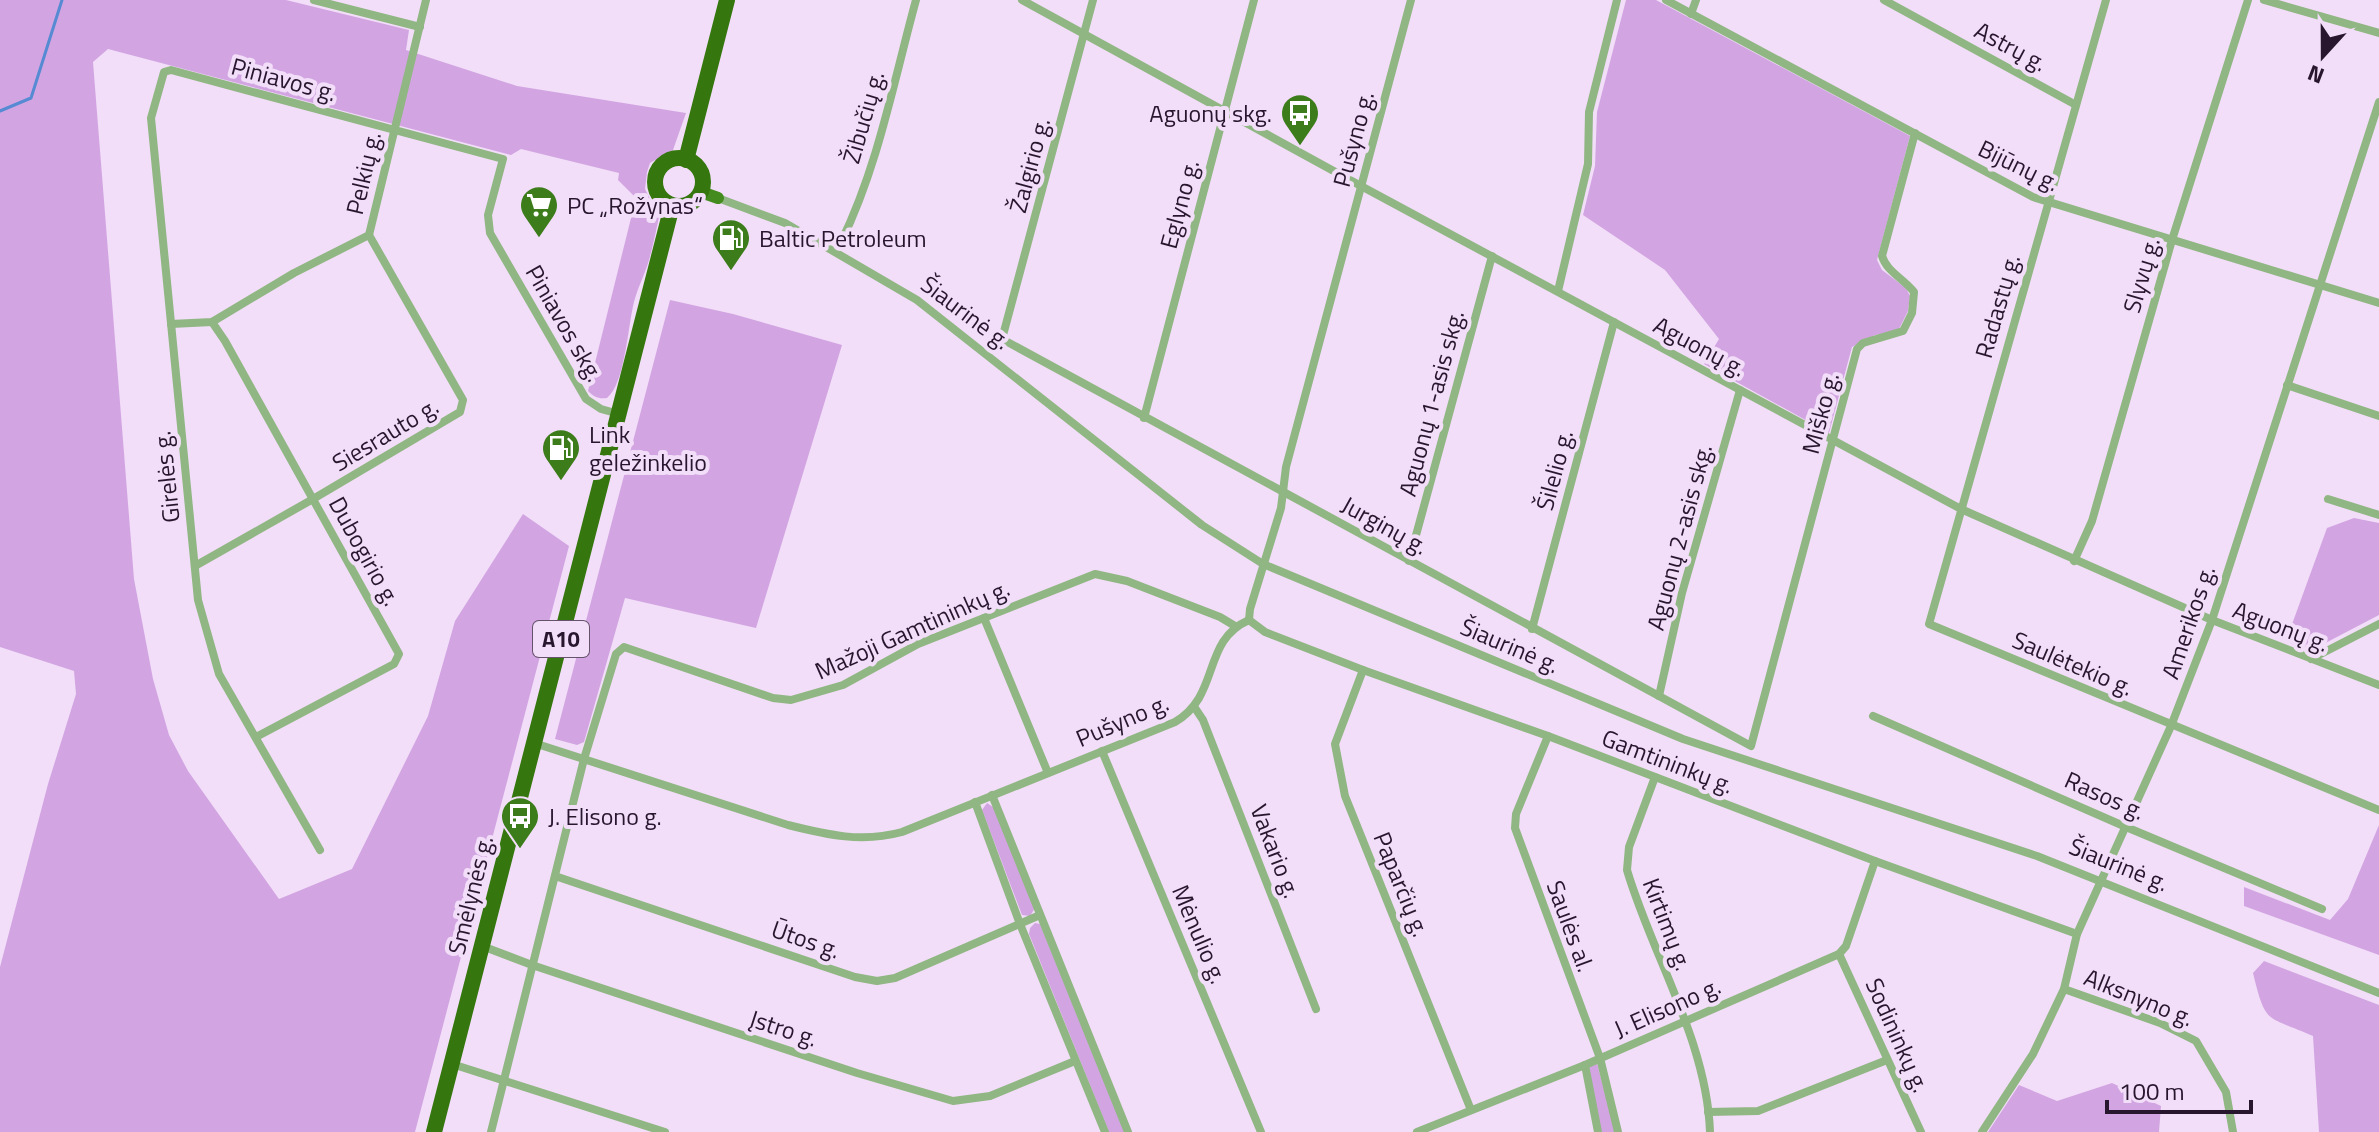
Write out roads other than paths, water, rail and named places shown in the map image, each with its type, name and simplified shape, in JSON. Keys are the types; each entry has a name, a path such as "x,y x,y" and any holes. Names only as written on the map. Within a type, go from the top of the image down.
{"highway":[{"path":"686,160 727,0"},
{"path":"686,160 701,173 701,192 689,204 672,206 662,200 656,190 656,173 668,161 686,160"},
{"name":"Smėlynės g.","path":"434,1132 672,206"}],"main road":[{"name":"Šiaurinė g.","path":"701,192 718,198"}],"street":[{"path":"314,0 420,27"},
{"name":"Pelkių g.","path":"171,324 212,322 294,273 369,235 426,0"},
{"name":"Žibučių g.","path":"841,242 875,150 916,0"},
{"name":"Aguonų g.","path":"1022,0 1961,509 2212,620 2379,685"},
{"name":"Žalgirio g.","path":"1002,339 1093,0"},
{"name":"Eglyno g.","path":"1144,418 1254,0"},
{"name":"Pušyno g.","path":"1249,620 1281,508 1286,467 1411,0"},
{"path":"1558,291 1588,164 1589,112 1617,0"},
{"name":"Bijūnų g.","path":"1666,0 2047,203 2379,303"},
{"path":"1691,14 1696,0"},
{"name":"Astrų g.","path":"1884,0 2076,105"},
{"name":"Slyvų g.","path":"2074,561 2092,521 2172,240 2248,0"},
{"path":"2264,0 2379,33"},
{"name":"Radastų g.","path":"1929,624 2076,105 2102,1"},
{"name":"Piniavos g.","path":"164,72 171,70 394,129"},
{"name":"Girelės g.","path":"164,72 151,118 198,600 219,674 320,850"},
{"name":"Amerikos g.","path":"1982,1132 2033,1054 2064,989 2077,934 2171,726 2212,620 2379,102"},
{"name":"Piniavos skg.","path":"394,129 503,159 488,215 490,233 586,399 601,409 620,414"},
{"name":"Miško g.","path":"1751,746 1857,349 1863,343 1903,331 1912,313 1914,292 1889,270 1882,256 1915,133"},
{"name":"Šiaurinė g.","path":"718,198 785,223 917,300 1202,525 1263,564 1683,739 2100,880 2379,993"},
{"name":"Siesrauto g.","path":"195,566 455,416 462,406 463,400 369,235"},
{"name":"Aguonų 1-asis skg.","path":"1409,561 1492,256"},
{"name":"Dubogirio g.","path":"212,322 399,654 394,664 256,737"},
{"name":"Šilelio g.","path":"1532,629 1614,322"},
{"name":"Jurginų g.","path":"1002,339 1751,746"},
{"path":"2287,385 2379,416"},
{"name":"Aguonų 2-asis skg.","path":"1659,696 1682,593 1740,390"},
{"path":"2328,499 2379,515"},
{"name":"Mažoji Gamtininkų g.","path":"491,1132 584,759 616,654 624,647 773,698 791,700 843,685 918,644 1095,574 1127,581 1220,617 1235,626"},
{"path":"984,618 1048,773"},
{"path":"1235,626 1249,620"},
{"name":"Gamtininkų g.","path":"1249,620 1265,632 1363,670 2077,934"},
{"name":"Saulėtekio g.","path":"1929,624 2379,810"},
{"path":"2311,659 2379,624"},
{"name":"Pušyno g.","path":"534,743 788,825 845,838 888,836 1175,722 1195,708 1218,649 1235,626"},
{"name":"Paparčių g.","path":"1363,670 1335,744 1345,796 1471,1110"},
{"name":"Vakario g.","path":"1195,708 1203,720 1316,1009"},
{"name":"Rasos g.","path":"1873,716 2322,909"},
{"name":"Saulės al.","path":"1548,736 1516,814 1515,828 1600,1058 1618,1132"},
{"name":"Mėnulio g.","path":"1102,751 1261,1132"},
{"name":"Kirtimų g.","path":"1655,777 1629,847 1627,870 1685,1021 1704,1089 1710,1132"},
{"path":"992,795 1128,1132"},
{"path":"975,802 1020,924 1105,1132"},
{"path":"1839,954 1846,946 1875,861"},
{"name":"Ūtos g.","path":"555,876 866,980 895,978 1040,915"},
{"name":"Įstro g.","path":"482,946 857,1073 953,1101 990,1096 1075,1061"},
{"name":"J. Elisono g.","path":"1417,1132 1585,1065 1839,954"},
{"name":"Sodininkų g.","path":"1839,954 1921,1132"},
{"name":"Alksnyno g.","path":"2064,989 2160,1023 2196,1041 2226,1092 2233,1132"},
{"path":"1708,1112 1758,1111 1887,1060"},
{"path":"451,1064 665,1132"},
{"path":"1585,1065 1598,1132"}],"waterway":[{"path":"0,111 31,98 62,0"}],"place":[{"name":"Aguonų skg.","path":"1300,147"},
{"name":"PC „Rožynas“","path":"539,239"},
{"name":"Baltic Petroleum","path":"731,272"},
{"name":"Link geležinkelio","path":"561,482"},
{"name":"J. Elisono g.","path":"520,850"}]}
